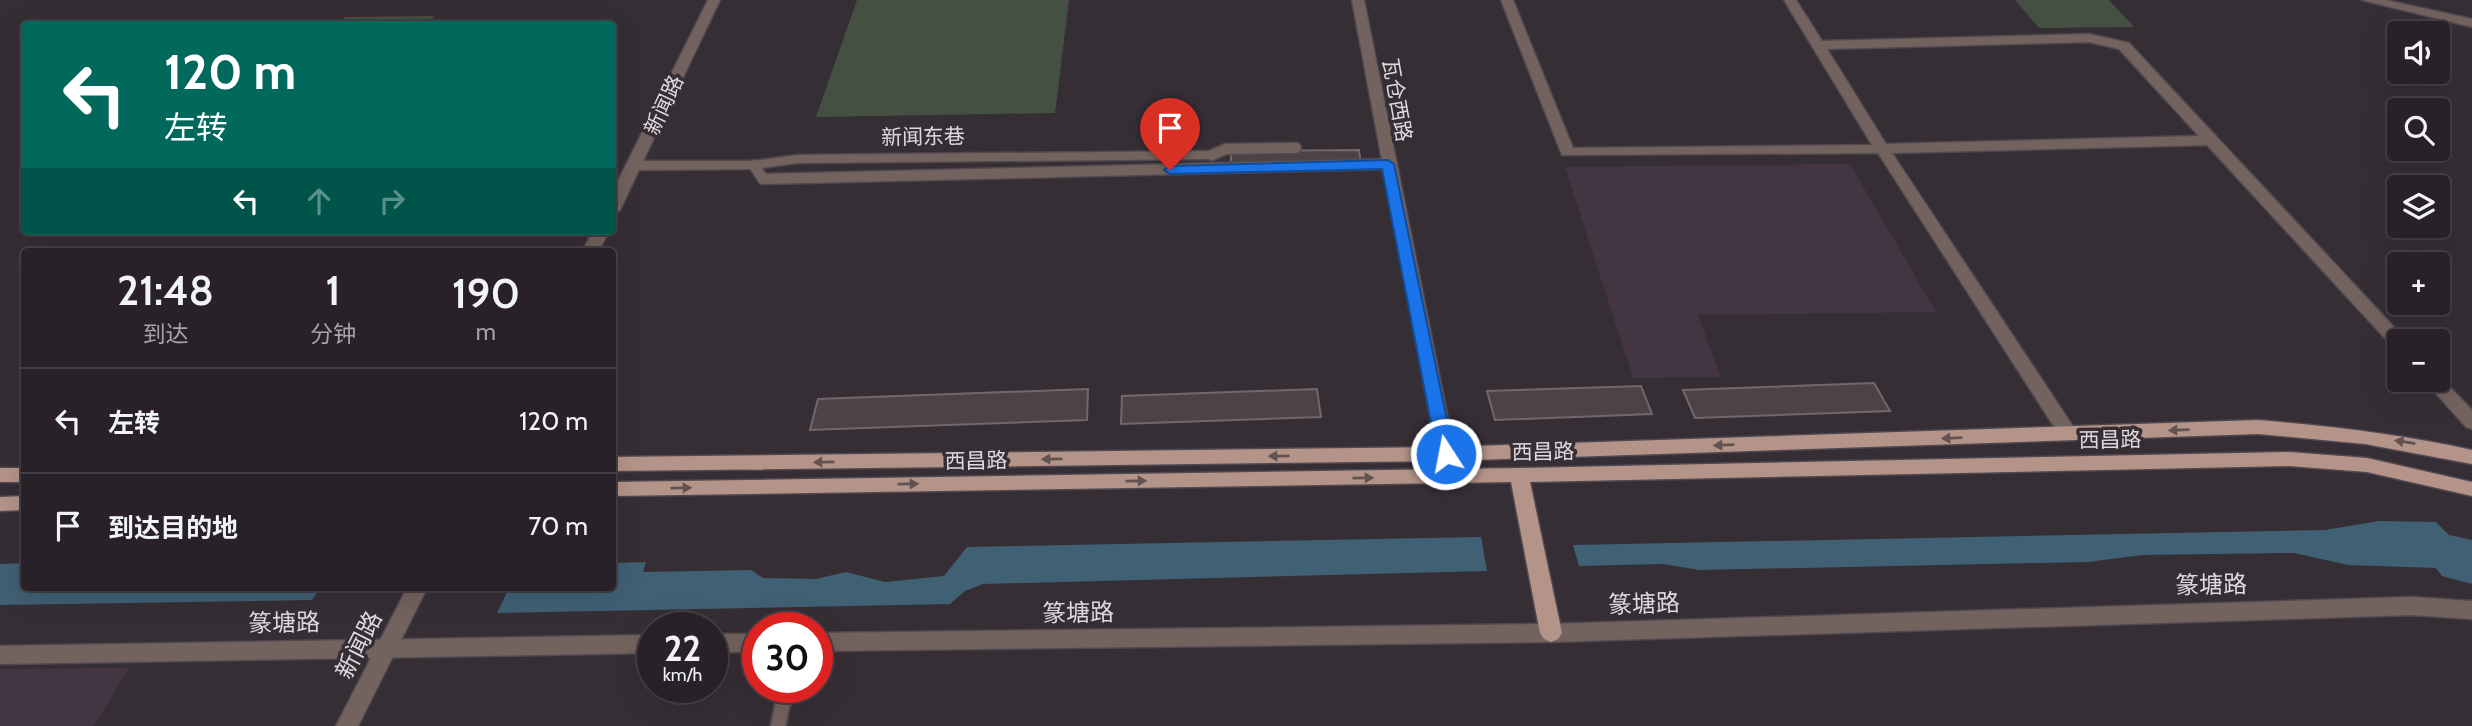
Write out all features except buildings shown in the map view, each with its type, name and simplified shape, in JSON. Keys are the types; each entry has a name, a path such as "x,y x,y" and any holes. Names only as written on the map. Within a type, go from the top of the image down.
{"main road":[{"name":"西昌路","path":"616,464 1446,454 2258,427 2342,433 2427,446 2472,457"},
{"name":"西昌路","path":"616,489 1519,475 2289,458 2367,465 2472,489"},
{"path":"0,475 21,475"},
{"path":"1519,475 1552,633"},
{"path":"0,504 21,503"}],"street":[{"name":"新闻路","path":"616,203 714,0"},
{"name":"瓦仓西路","path":"1358,0 1446,454"},
{"path":"1507,0 1567,152 1882,149 2213,140"},
{"path":"1790,0 1882,149 2069,434"},
{"path":"2368,0 2472,23"},
{"path":"1820,45 2089,38 2113,41 2124,46 2387,330"},
{"name":"新闻东巷","path":"636,166 754,164 797,159 1212,155"},
{"path":"2444,392 2472,422"},
{"name":"新闻路","path":"347,726 415,591"},
{"name":"篆塘路","path":"833,642 1552,633 2412,606 2472,610"},
{"name":"篆塘路","path":"0,655 637,644"}],"lane":[{"path":"1212,155 1226,149 1296,148"},
{"path":"754,164 763,179 1388,164"},
{"path":"778,726 783,703"}],"shaded area":[{"path":"1850,164 1936,312 1698,315 1721,377 1633,378 1565,167"},
{"path":"129,668 94,726 0,726 0,669"}],"green space":[{"path":"857,0 1069,0 1055,113 816,117"},
{"path":"2015,0 2109,0 2134,27 2039,28"},
{"path":"434,16 430,21 342,21 345,17"}],"water":[{"path":"2379,521 2436,522 2449,535 2472,540 2472,584 2442,576 2436,568 2348,565 2294,553 2142,555 2088,562 1699,570 1663,564 1579,566 1573,545 2325,530"},
{"path":"1481,537 1487,571 983,584 965,591 950,604 497,613 508,591 616,591 616,563 646,562 643,572 751,570 763,578 816,579 846,572 885,582 944,576 967,547"},
{"path":"21,563 21,591 318,591 312,600 0,605 0,564"}],"route":[{"path":"1170,170 1388,164 1446,454"}]}
